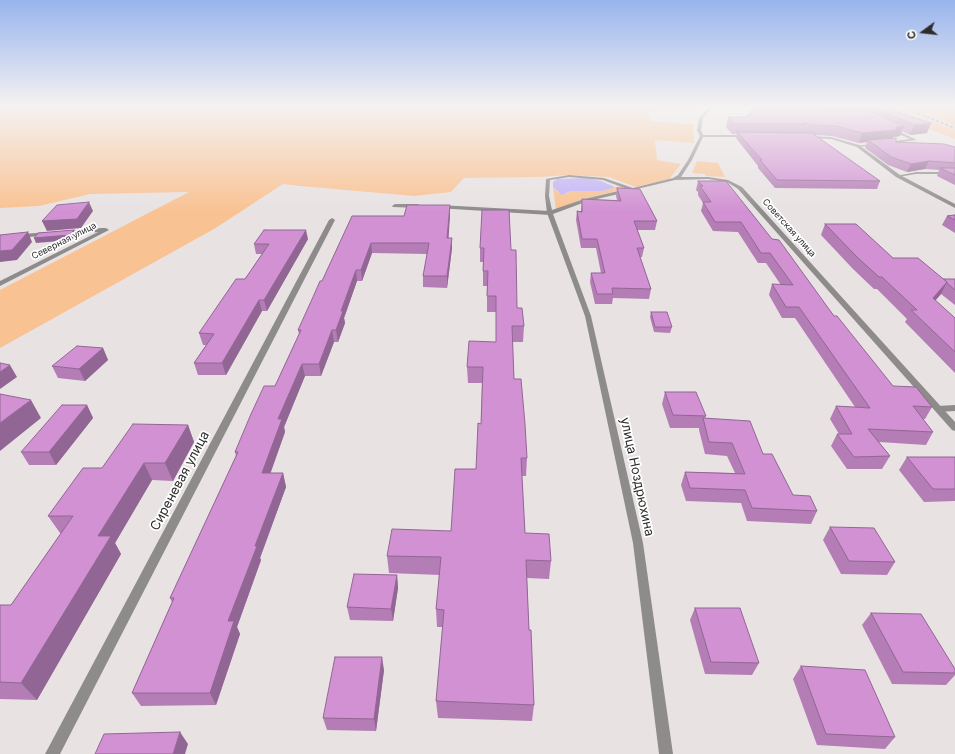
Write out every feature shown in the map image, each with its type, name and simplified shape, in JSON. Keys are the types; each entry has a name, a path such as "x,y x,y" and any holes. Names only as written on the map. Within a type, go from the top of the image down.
{"street":[{"path":"675,179 680,176 699,141"},
{"path":"842,141 858,146 898,176 955,206"},
{"path":"858,146 904,141"},
{"path":"898,176 955,173"},
{"name":"улица Ноздрюхина","path":"634,190 604,178 569,176 548,179 547,196 550,213 588,316 638,543 666,754"},
{"name":"Советская улица","path":"550,213 586,200 634,190 675,179 720,179 728,181 740,188 955,428"},
{"path":"395,206 425,206"},
{"path":"433,207 550,213"},
{"name":"Сиреневая улица","path":"52,754 332,220"},
{"name":"Северная улица","path":"0,284 106,230 62,233"},
{"name":"Северная улица","path":"0,238 54,234"},
{"path":"938,409 955,408"}],"shaded area":[{"path":"0,141 655,141 657,160 681,164 669,179 636,187 609,177 568,175 464,178 451,192 414,196 283,184 214,229 0,348 0,290 189,192 90,194 39,206 0,208"},
{"path":"670,141 694,141 694,143"},
{"path":"697,161 718,163 725,177 706,176 705,174 692,173"},
{"path":"587,178 601,181 615,187 602,191 571,191 562,195 553,187 553,182 557,179"},
{"path":"620,186 626,189 583,199 556,210 553,187 558,192 566,194 571,191 602,191"}],"building":[{"path":"745,141 824,141 880,181 777,180 760,160 762,160"},
{"path":"870,141 944,144 955,147 955,163 929,161 911,164 891,157"},
{"path":"940,168 955,168 955,175"},
{"path":"698,181 726,181 772,239 779,240 834,316 837,316 893,386 916,387 932,407 913,406 933,432 868,429 890,456 854,457 837,434 852,434 836,406 870,408 799,307 786,307 772,284 793,285 770,253 761,253 741,222 715,222 703,202 711,202 700,186 703,186"},
{"path":"617,188 640,189 657,221 634,221 644,248 637,248 651,289 612,288 613,294 597,294 591,273 605,273 597,239 582,239 577,211 582,212 582,199 621,201"},
{"path":"89,202 77,219 42,221 57,205"},
{"path":"407,205 450,205 447,238 452,238 447,276 423,276 429,243 371,243 361,270 356,270 341,311 343,311 336,330 332,330 319,364 302,364 278,419 282,419 262,473 283,473 228,621 234,621 210,693 132,693 174,598 170,598 238,452 235,452 251,414 264,386 275,386 301,330 298,330 320,281 322,281 352,216 404,216"},
{"path":"482,210 509,210 511,250 516,250 517,308 522,308 524,326 512,326 514,379 521,379 525,424 527,458 521,458 525,533 549,534 551,561 526,560 534,705 436,701 444,610 436,609 441,557 387,556 392,529 451,531 455,469 476,469 478,423 481,424 483,367 467,367 469,341 496,342 496,296 487,296 488,271 483,271 484,248 480,248"},
{"path":"955,215 955,220 947,216"},
{"path":"825,224 856,224 893,258 918,258 947,282 933,298 955,318 955,352 911,310 917,310 882,277 879,277 858,258"},
{"path":"74,230 70,235 34,238 38,233"},
{"path":"264,230 306,230 264,300 259,300 222,363 194,363 214,334 199,333 236,279 245,279 269,244 254,244"},
{"path":"28,232 12,250 0,251 0,235"},
{"path":"944,279 955,279 955,290 947,283"},
{"path":"651,312 667,312 672,327 655,327"},
{"path":"77,346 103,348 79,369 52,366"},
{"path":"0,363 10,365 0,372"},
{"path":"665,392 696,392 706,416 673,415"},
{"path":"0,394 31,400 0,423"},
{"path":"62,405 87,405 49,452 21,452"},
{"path":"703,418 750,421 763,454 772,454 793,495 810,496 817,511 752,508 745,490 690,488 685,472 745,474 732,443 709,442"},
{"path":"133,424 188,425 165,463 144,463 98,536 111,536 21,683 0,682 0,605 11,605 73,516 48,516 83,468 102,468"},
{"path":"907,457 955,457 955,489 933,489"},
{"path":"830,527 874,528 895,562 849,561"},
{"path":"354,574 397,575 391,609 347,607"},
{"path":"695,608 740,608 759,663 711,662"},
{"path":"871,613 921,614 955,669 955,673 903,672"},
{"path":"335,657 382,657 374,719 323,718"},
{"path":"801,666 865,670 895,737 826,734"},
{"path":"180,732 173,754 95,754 104,734"}]}
